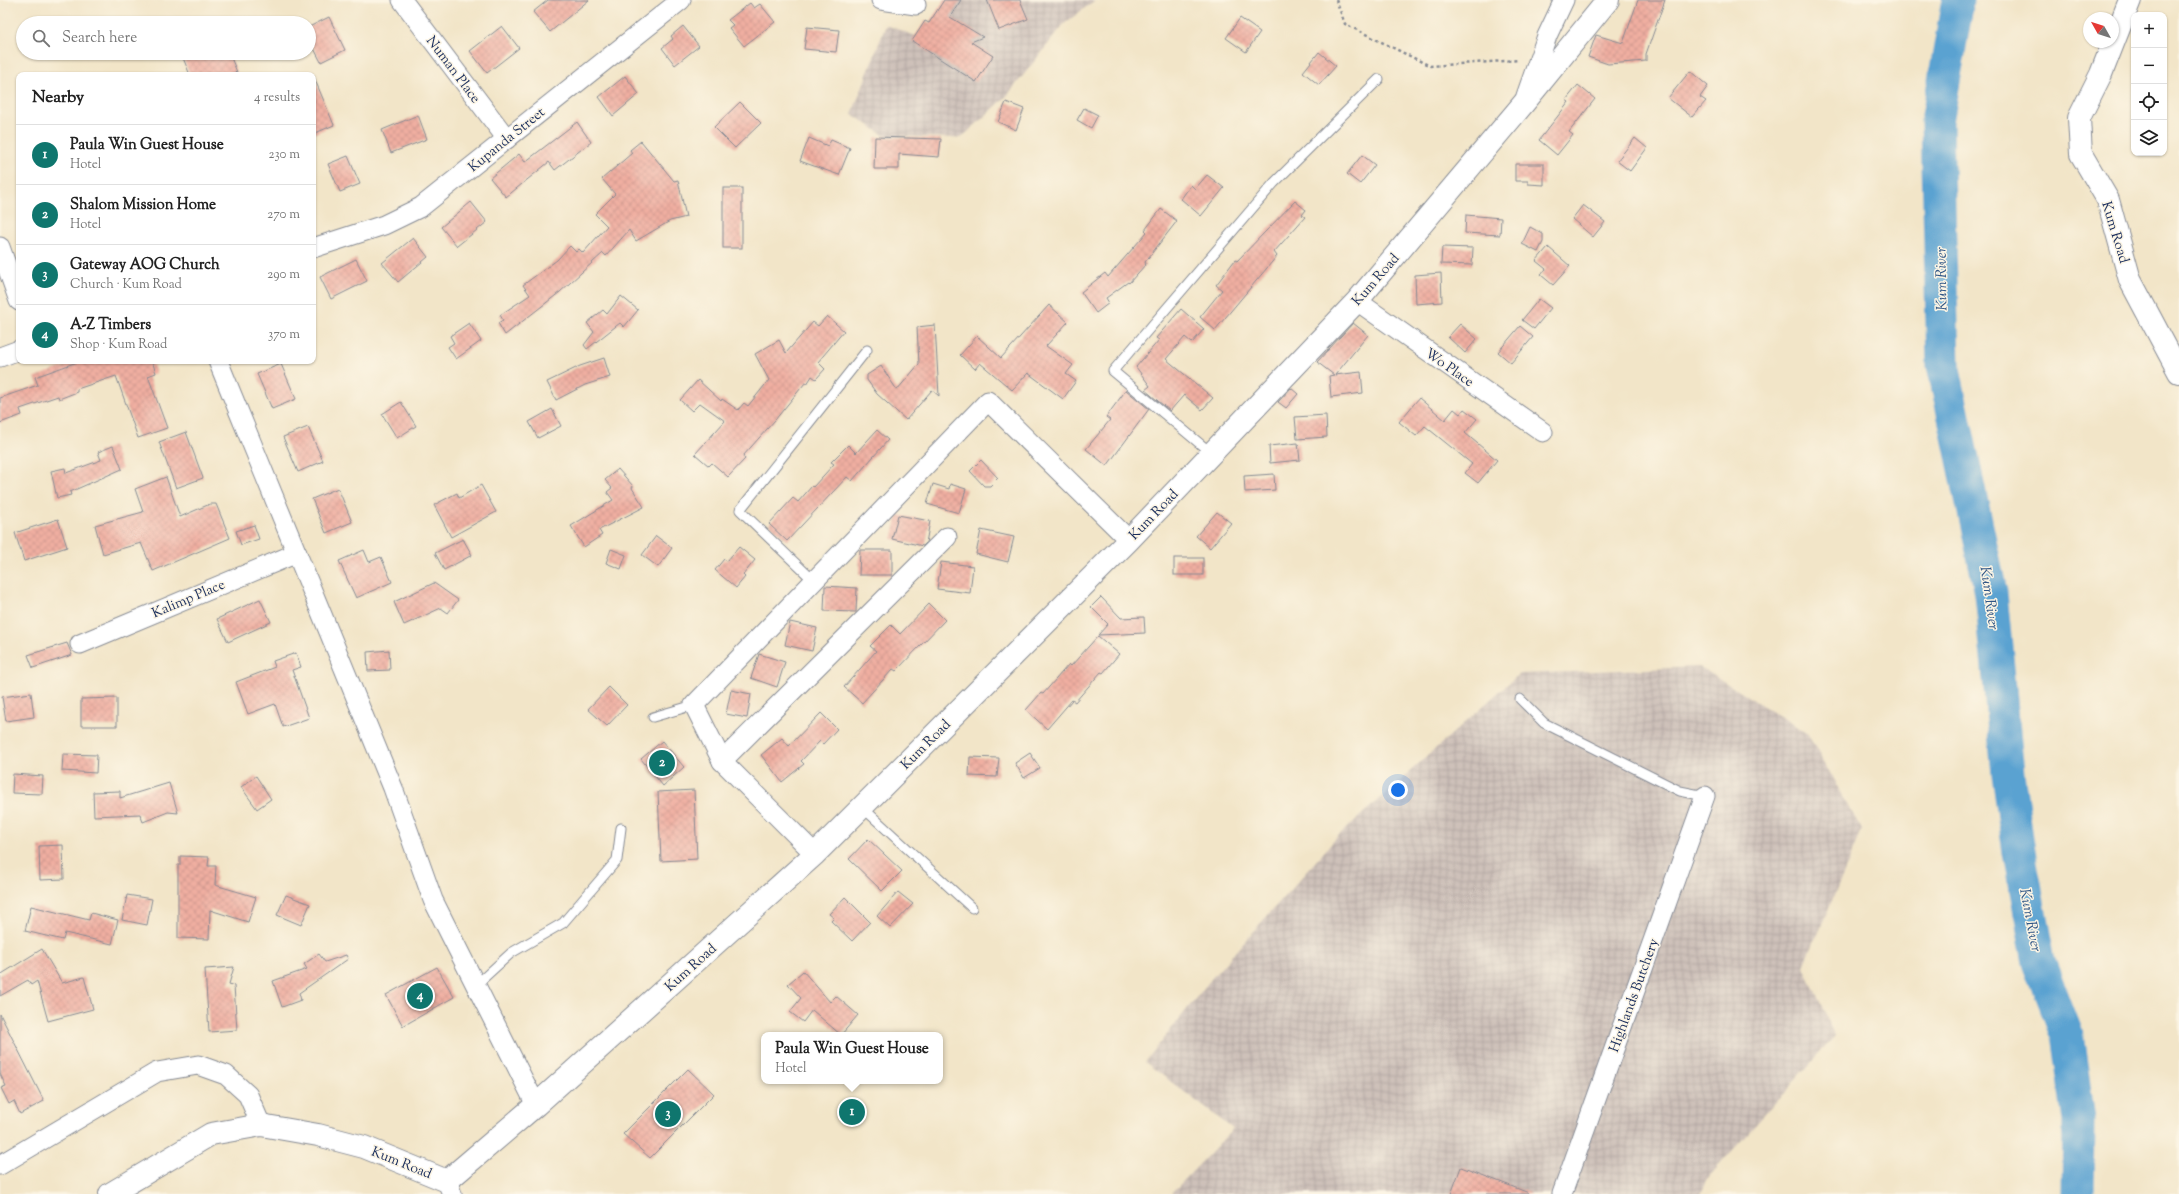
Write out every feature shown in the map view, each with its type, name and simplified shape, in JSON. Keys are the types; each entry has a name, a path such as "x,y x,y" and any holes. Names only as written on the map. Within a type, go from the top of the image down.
{"street":[{"name":"Numan Place","path":"402,0 507,138"},
{"name":"Kupanda Street","path":"316,247 384,225 421,207 682,0"},
{"path":"881,0 916,5"},
{"path":"1524,103 1547,36 1564,0"},
{"name":"Kum Road","path":"110,1194 211,1134 261,1125 318,1135 364,1147 449,1187 536,1105 816,854 1129,540 1357,301 1524,103 1608,0"},
{"name":"Kum Road","path":"2130,0 2101,74 2079,118 2081,154 2108,200 2130,280 2179,372"},
{"path":"0,246 16,292"},
{"name":"Wo Place","path":"1357,301 1543,432"},
{"path":"0,357 16,351"},
{"path":"219,364 393,788 433,900 536,1105"},
{"path":"816,854 722,761 694,705 988,401 1129,540"},
{"path":"722,761 947,537"},
{"name":"Kalimp Place","path":"80,644 297,553"},
{"name":"Highlands Butchery","path":"1562,1194 1705,796"},
{"path":"0,1165 157,1072 198,1066 226,1075 248,1095 261,1125"}],"lane":[{"path":"1212,453 1112,371 1274,183 1379,79"},
{"path":"814,581 740,510 867,350"},
{"path":"1520,699 1544,723 1680,791 1705,796"},
{"path":"654,717 694,705"},
{"path":"862,807 972,908"},
{"path":"476,985 511,953 563,923 618,860 621,828"}],"path":[{"path":"1336,0 1345,24 1430,66 1539,59"}],"shaded area":[{"path":"945,0 1095,0 1064,24 1006,97 961,138 885,136 852,114 886,25 921,38"},
{"path":"1700,667 1807,733 1862,830 1804,966 1835,1036 1706,1180 1700,1194 1171,1194 1233,1129 1145,1062 1212,978 1339,835 1519,674"}],"building":[{"path":"548,0 589,0 550,32 533,12"},
{"path":"944,0 961,0 950,17 983,37 971,42 993,56 976,82 912,41 925,21 929,23"},
{"path":"987,0 1020,0 1028,19 999,30"},
{"path":"1638,0 1665,0 1646,54 1646,61 1608,64 1588,57 1596,35 1623,43"},
{"path":"750,3 754,8 760,4 775,22 744,46 729,28 733,25 728,20"},
{"path":"329,17 345,50 321,62 316,52 316,24"},
{"path":"1240,18 1260,32 1246,52 1226,38"},
{"path":"502,26 519,48 487,73 470,51"},
{"path":"683,26 699,46 675,65 662,48 673,39 671,36"},
{"path":"807,27 839,30 836,52 804,49"},
{"path":"1319,52 1336,66 1319,85 1303,72"},
{"path":"184,60 232,60 237,72 189,72"},
{"path":"1690,71 1708,86 1700,97 1706,101 1692,117 1668,98"},
{"path":"625,76 639,94 613,116 599,97"},
{"path":"316,82 334,125 316,133"},
{"path":"1578,85 1595,99 1569,132 1573,135 1557,155 1539,140 1569,102 1566,100"},
{"path":"740,102 761,123 735,148 714,127"},
{"path":"1006,102 1024,109 1016,130 998,122"},
{"path":"1084,108 1098,115 1091,128 1077,120"},
{"path":"418,115 427,139 391,153 382,130"},
{"path":"577,122 591,142 555,170 549,162 506,197 490,178 519,154 525,162"},
{"path":"875,137 941,139 939,157 899,154 899,169 874,169"},
{"path":"809,138 828,146 831,140 850,148 839,175 800,161"},
{"path":"1635,138 1647,148 1630,171 1617,161"},
{"path":"641,141 674,181 678,180 686,217 670,221 636,241 629,230 606,256 603,253 560,292 505,335 498,323 503,320 500,315 530,295 523,285 557,260 570,246 576,252 579,249 583,253 607,226 595,214 615,194 602,179 632,153 630,150"},
{"path":"1362,155 1375,165 1360,184 1347,174"},
{"path":"348,156 360,184 340,192 328,164"},
{"path":"1515,164 1544,164 1544,185 1528,184 1528,181 1515,181"},
{"path":"1207,175 1224,188 1201,216 1181,199 1191,185 1195,189"},
{"path":"723,188 742,188 742,248 723,248"},
{"path":"1295,201 1306,210 1302,215 1305,217 1274,252 1277,256 1215,330 1200,317 1222,290 1216,285 1235,260 1237,261"},
{"path":"471,202 487,222 457,246 441,227"},
{"path":"1583,205 1605,222 1593,237 1572,219"},
{"path":"1161,209 1177,221 1145,262 1146,264 1129,283 1128,282 1106,298 1109,303 1096,313 1081,292 1105,273 1108,277 1147,232 1145,230"},
{"path":"1466,215 1501,218 1500,235 1465,233"},
{"path":"1530,227 1543,234 1543,242 1538,252 1522,244"},
{"path":"413,238 428,257 398,282 382,263"},
{"path":"1442,247 1473,248 1472,265 1441,264"},
{"path":"1548,247 1570,266 1553,285 1541,275 1546,269 1536,261"},
{"path":"356,259 367,281 331,299 320,277"},
{"path":"1441,273 1442,302 1416,304 1415,275"},
{"path":"621,296 638,310 624,327 620,323 587,349 584,345 594,332 587,323 603,310 607,314"},
{"path":"1539,299 1551,308 1534,329 1522,320"},
{"path":"1049,305 1068,322 1046,346 1073,365 1066,374 1076,381 1063,399 1028,373 1012,390 980,363 975,369 960,355 977,336 1001,358"},
{"path":"1181,309 1204,329 1192,343 1185,337 1166,359 1213,398 1202,410 1184,395 1170,411 1145,390 1150,386 1136,367 1159,340 1156,338"},
{"path":"827,316 844,331 818,362 825,369 816,379 812,376 807,384 805,383 743,456 745,459 728,477 712,463 709,466 695,454 725,421 700,403 692,411 680,400 698,380 721,401 722,399 738,410 744,403 748,406 769,380 755,354 779,340 786,353 813,322 818,326"},
{"path":"469,323 481,341 456,359 448,347 454,343 450,336"},
{"path":"1353,323 1368,335 1335,375 1361,372 1363,393 1331,397 1329,376 1334,375 1317,362"},
{"path":"1460,324 1477,339 1465,353 1448,337"},
{"path":"935,325 939,396 932,390 906,420 877,394 867,380 867,375 881,366 897,390 919,364 917,327"},
{"path":"1520,326 1533,337 1511,363 1498,352"},
{"path":"604,358 610,377 585,385 556,400 547,382 580,366"},
{"path":"72,364 153,364 156,373 148,376 167,428 138,438 116,376 77,389 77,392 59,399 58,396 20,409 22,415 0,423 0,398 38,385 35,377"},
{"path":"281,364 296,399 272,409 257,374"},
{"path":"1291,388 1298,394 1286,408 1278,402"},
{"path":"1126,390 1149,409 1107,466 1086,449 1110,420 1106,417"},
{"path":"1419,398 1445,420 1454,409 1460,414 1464,409 1477,419 1465,433 1497,460 1478,483 1465,473 1472,464 1425,426 1416,436 1399,422"},
{"path":"401,402 416,426 397,438 382,414"},
{"path":"552,409 561,426 538,438 529,422"},
{"path":"1326,415 1327,437 1297,439 1295,417"},
{"path":"308,427 323,461 298,472 283,437"},
{"path":"877,430 888,440 852,481 847,477 787,541 769,524 793,498 798,502 812,486 813,487 834,464 831,462 848,445 856,453"},
{"path":"186,432 203,478 176,488 159,442"},
{"path":"1298,443 1300,460 1270,463 1269,446"},
{"path":"113,446 122,469 70,492 71,495 57,498 51,471 65,468 66,473 101,460 98,452"},
{"path":"981,460 998,478 990,486 984,486 970,471"},
{"path":"618,469 633,486 632,488 644,507 599,530 602,535 584,547 571,526 613,500 607,492 612,488 605,480"},
{"path":"1274,474 1275,490 1245,492 1244,476"},
{"path":"166,477 180,517 210,504 216,504 230,538 153,571 141,543 103,554 95,525 143,512 135,489"},
{"path":"933,484 949,489 950,484 966,489 959,513 927,504"},
{"path":"481,485 496,512 451,537 434,505 457,493 459,498"},
{"path":"338,488 352,522 326,533 312,499"},
{"path":"1217,512 1231,523 1210,548 1196,536"},
{"path":"898,515 930,521 926,543 923,546 892,539"},
{"path":"58,519 67,547 24,561 15,533"},
{"path":"254,525 259,539 241,545 236,531"},
{"path":"981,530 1014,537 1008,562 976,554"},
{"path":"656,536 672,548 658,567 642,555"},
{"path":"463,539 472,555 444,570 435,553"},
{"path":"739,547 755,560 743,575 745,577 736,588 715,570 724,559 727,561"},
{"path":"611,549 626,555 621,569 606,563"},
{"path":"364,550 369,562 381,557 392,582 356,598 339,561"},
{"path":"860,550 892,550 892,575 859,575"},
{"path":"1174,558 1203,558 1203,575 1174,575"},
{"path":"941,562 973,566 970,593 937,589"},
{"path":"434,583 458,600 448,613 441,608 404,625 394,602"},
{"path":"825,586 857,588 856,612 824,611"},
{"path":"1101,597 1121,618 1144,617 1145,633 1098,635 1108,624 1091,607"},
{"path":"260,599 271,622 228,642 217,619"},
{"path":"929,604 945,620 896,671 893,669 862,703 844,687 876,651 870,646 891,625 900,634"},
{"path":"790,622 817,628 812,651 785,645"},
{"path":"1098,636 1119,654 1075,702 1072,700 1047,729 1026,710 1041,693 1043,694 1069,664 1071,666"},
{"path":"67,643 72,655 33,668 28,655"},
{"path":"389,650 390,670 368,671 367,652"},
{"path":"296,653 301,667 292,670 309,718 283,727 275,704 248,714 236,682 275,667 273,661"},
{"path":"759,654 785,662 777,687 751,678"},
{"path":"609,687 627,705 607,726 588,709"},
{"path":"731,690 751,694 747,718 726,714"},
{"path":"31,693 34,717 6,721 2,697"},
{"path":"117,698 117,726 81,726 81,699"},
{"path":"821,713 837,729 823,744 820,741 801,761 804,764 782,782 761,755 782,738 789,746"},
{"path":"662,741 684,767 663,786 641,759"},
{"path":"1030,753 1040,768 1024,778 1015,763"},
{"path":"63,754 97,755 96,773 62,771"},
{"path":"970,757 999,758 997,777 969,776"},
{"path":"13,774 43,776 42,794 12,793"},
{"path":"256,776 271,799 257,809 241,787"},
{"path":"169,783 178,813 168,812 143,822 140,814 94,816 93,792 120,791 120,798"},
{"path":"694,790 697,859 661,861 658,792"},
{"path":"868,839 902,871 882,891 849,859"},
{"path":"63,845 64,879 40,880 39,846"},
{"path":"180,856 209,857 208,866 216,866 215,885 256,897 248,922 210,910 209,939 178,938 178,865 180,865"},
{"path":"898,892 913,904 890,928 877,916"},
{"path":"127,895 152,899 147,925 122,920"},
{"path":"286,895 310,904 301,925 277,915"},
{"path":"845,897 870,922 852,941 831,921 834,918 829,914"},
{"path":"31,906 89,920 91,913 118,920 112,944 65,933 63,940 25,931"},
{"path":"42,949 62,983 84,977 93,1009 48,1021 37,981 31,985 28,980 0,996 0,975"},
{"path":"319,954 325,962 346,955 348,959 299,993 301,1000 282,1007 273,981 307,969 304,964"},
{"path":"234,967 229,984 234,986 237,1030 209,1032 205,969"},
{"path":"437,967 454,997 403,1026 386,995"},
{"path":"803,971 830,1002 836,996 858,1015 844,1032 838,1032 812,1010 803,1022 790,1012 801,998 788,984"},
{"path":"0,1014 44,1101 20,1114 14,1101 9,1104 1,1088 6,1086 0,1074"},
{"path":"688,1069 714,1094 650,1158 623,1134"},
{"path":"1461,1167 1529,1193 1529,1194 1451,1194"}],"waterway":[{"name":"Kum River","path":"1958,0 1937,122 1943,365 1991,593 2008,774 2019,852 2039,962 2067,1035 2079,1120 2078,1194"}],"place":[{"name":"Shalom Mission Home","path":"662,763"},
{"name":"A-Z Timbers","path":"420,996"},
{"name":"Paula Win Guest House","path":"852,1112"},
{"name":"Gateway AOG Church","path":"668,1114"}]}
